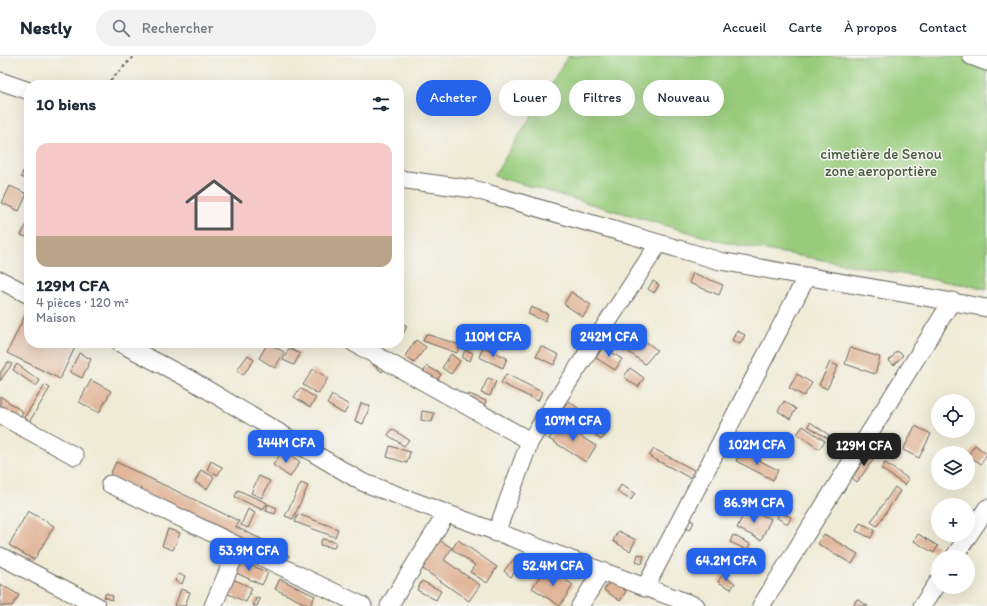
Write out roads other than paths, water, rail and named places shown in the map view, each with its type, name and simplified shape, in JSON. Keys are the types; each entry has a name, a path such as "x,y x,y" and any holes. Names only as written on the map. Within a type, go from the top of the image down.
{"street":[{"path":"971,56 987,62"},
{"path":"0,81 24,89"},
{"path":"404,180 473,188 720,261 987,308"},
{"path":"496,533 530,441 659,243"},
{"path":"645,588 807,276"},
{"path":"0,280 24,292"},
{"path":"761,606 952,301"},
{"path":"130,348 191,380 362,482 696,606"},
{"path":"363,348 530,441"},
{"path":"0,415 75,456"},
{"path":"110,484 363,606"},
{"path":"959,550 987,508"},
{"path":"389,606 446,514"},
{"path":"213,606 239,546"},
{"path":"0,556 97,606"},
{"path":"580,606 602,572"},
{"path":"922,606 931,592"}],"park label":[{"name":"cimetière de Senou zone aeroportière","path":"881,162"}]}
